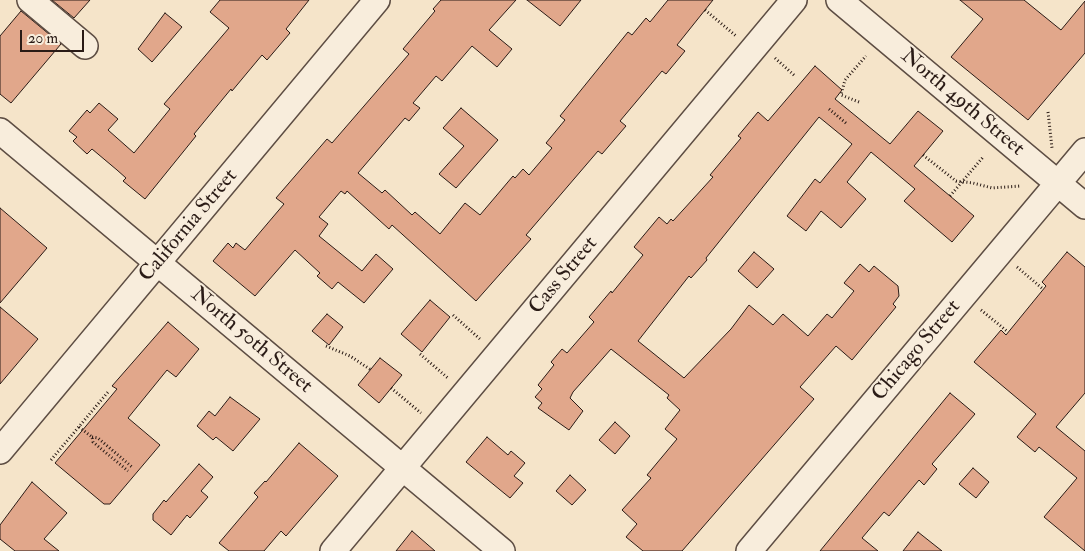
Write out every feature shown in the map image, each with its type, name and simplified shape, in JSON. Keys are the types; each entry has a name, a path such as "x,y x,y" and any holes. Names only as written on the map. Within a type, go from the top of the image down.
{"street":[{"path":"30,0 85,46"},
{"name":"California Street","path":"0,451 377,0"},
{"name":"Cass Street","path":"333,551 794,0"},
{"name":"North 49th Street","path":"839,0 1085,206"},
{"name":"North 50th Street","path":"0,131 502,551"},
{"name":"Chicago Street","path":"750,551 1085,151"}],"path":[{"path":"705,10 742,41"},
{"path":"770,54 795,76"},
{"path":"859,102 841,95 845,80 866,56"},
{"path":"829,109 847,124"},
{"path":"1048,112 1052,148"},
{"path":"923,155 952,180 992,188 1020,186"},
{"path":"950,196 984,156"},
{"path":"1011,263 1043,289"},
{"path":"981,310 1008,332"},
{"path":"453,316 484,342"},
{"path":"326,346 350,356 371,370"},
{"path":"420,354 456,384"},
{"path":"391,388 427,418"},
{"path":"51,460 108,392"},
{"path":"79,427 128,471"},
{"path":"92,437 98,438 132,467"}],"building":[{"path":"52,0 90,0 74,18"},
{"path":"220,0 309,0 286,29 290,33 267,60 262,55 232,91 231,89 145,199 123,181 126,178 92,149 87,154 73,141 77,137 69,131 87,110 90,113 99,103 118,119 108,130 134,153 170,109 164,104 229,28 210,12"},
{"path":"441,0 516,0 489,30 512,49 497,67 472,46 442,81 436,76 413,103 420,108 409,121 405,118 358,173 382,193 385,190 412,215 415,212 440,234 465,203 480,215 513,176 515,178 523,169 529,175 552,148 546,143 565,120 560,116 628,32 632,35 646,18 650,22 668,0 713,0 677,45 685,51 666,74 662,71 620,121 626,126 602,154 598,151 526,235 531,239 476,301 392,225 389,229 347,191 345,194 341,191 319,217 328,224 319,236 362,271 376,254 393,269 364,303 338,282 332,289 317,276 320,273 295,250 255,296 213,261 228,243 233,248 236,243 245,250 284,204 276,198 327,139 332,143 409,54 403,49 435,11 433,9"},
{"path":"527,0 581,0 560,26"},
{"path":"960,0 1024,0 1061,30 1085,1 1085,53 1028,120 951,57 983,19"},
{"path":"21,11 61,44 11,103 0,94 0,36"},
{"path":"165,13 182,27 152,62 138,49"},
{"path":"815,66 842,90 835,99 890,144 918,111 943,131 914,166 974,216 952,242 904,201 915,189 871,152 847,182 866,199 841,228 821,211 806,231 787,216 815,179 820,183 852,144 819,117 706,258 707,260 691,278 689,276 638,341 684,378 731,329 749,305 773,325 783,314 808,336 827,314 832,318 854,291 844,283 860,264 869,272 874,266 898,286 899,296 893,304 896,307 852,360 836,346 800,387 814,399 682,551 643,551 626,537 637,524 622,510 651,478 647,475 677,439 665,429 680,410 667,398 669,395 611,349 573,392 570,398 583,411 569,430 538,408 542,403 535,397 542,389 538,385 554,365 551,362 562,349 567,353 594,322 589,317 611,291 612,293 643,255 634,247 659,217 667,224 671,219 673,221 713,177 710,175 741,138 738,136 758,112 768,121"},
{"path":"461,108 498,140 456,188 439,174 464,146 443,128"},
{"path":"0,208 47,248 0,303"},
{"path":"754,252 774,269 757,288 738,271"},
{"path":"1067,252 1085,267 1085,393 1056,427 1085,451 1085,551 1044,517 1077,478 1039,447 1035,452 1017,437 1036,414 974,362 1001,330 1006,335 1046,286 1042,282"},
{"path":"430,300 450,317 422,352 401,334"},
{"path":"0,307 38,339 0,384"},
{"path":"327,314 343,327 329,345 312,331"},
{"path":"168,322 199,349 176,377 167,370 128,418 160,445 110,504 104,504 55,463 117,389 112,386"},
{"path":"380,358 402,375 379,403 358,385"},
{"path":"950,393 975,414 932,464 937,469 924,485 919,480 889,516 884,512 862,538 878,551 820,551"},
{"path":"230,397 260,419 233,451 216,437 213,440 197,426 209,411 215,416"},
{"path":"615,422 630,436 615,454 599,440"},
{"path":"487,437 508,455 511,451 525,463 514,476 523,483 510,498 466,462"},
{"path":"299,443 338,476 286,536 281,531 264,551 229,551 219,543 258,497 254,493 266,482"},
{"path":"199,464 213,477 201,491 208,497 190,518 187,515 171,535 153,520 153,514"},
{"path":"973,468 989,482 976,498 959,484"},
{"path":"570,475 586,490 572,505 556,491"},
{"path":"32,482 67,513 44,539 59,551 15,551 0,539 0,525"},
{"path":"412,531 435,551 396,551"},
{"path":"918,532 942,551 903,551"}]}
